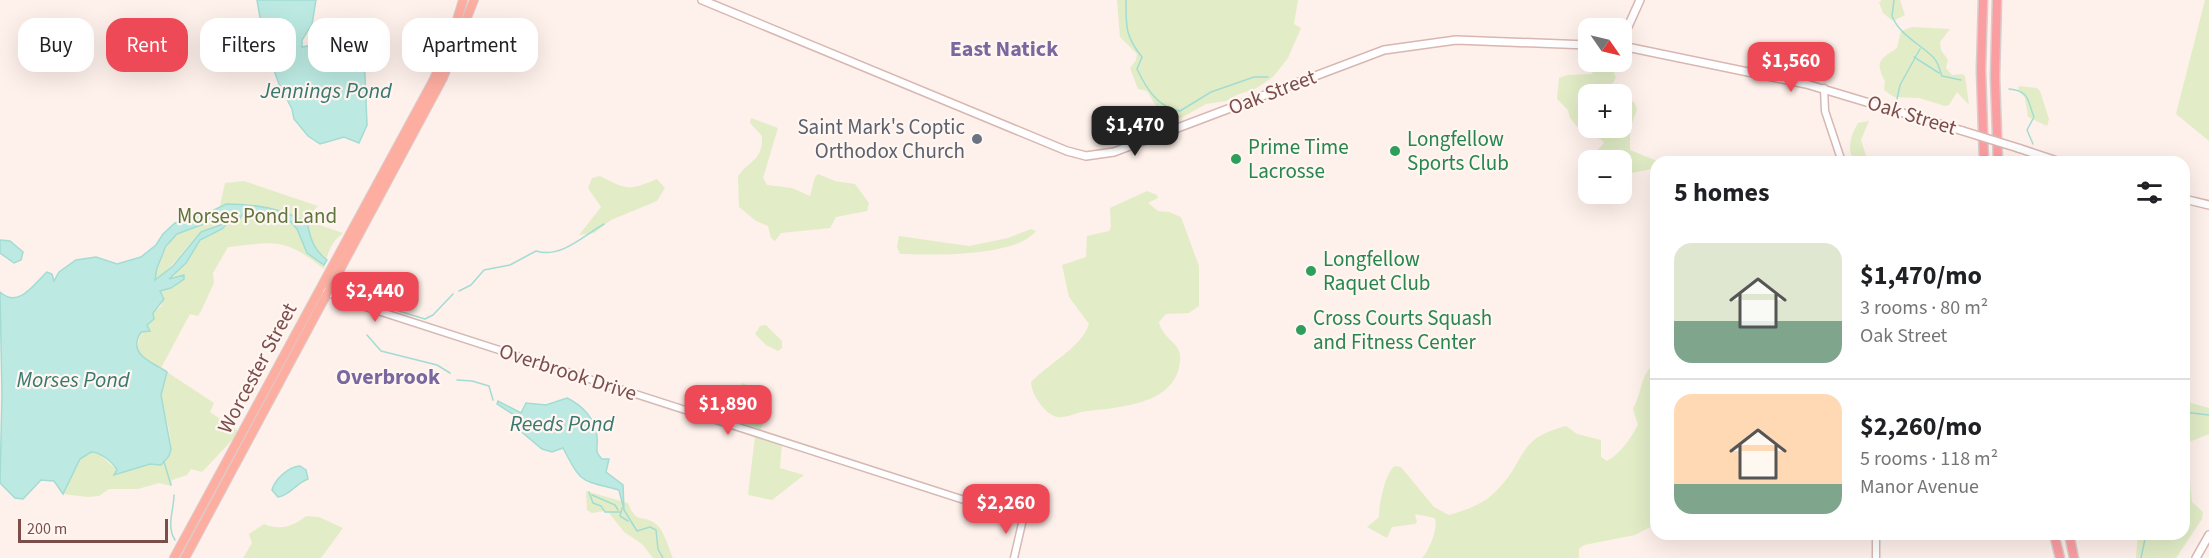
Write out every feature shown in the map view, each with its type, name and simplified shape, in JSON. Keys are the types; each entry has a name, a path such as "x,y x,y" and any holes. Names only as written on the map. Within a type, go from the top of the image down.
{"highway":[{"name":"Worcester Street","path":"174,558 437,72 450,44 463,0"},
{"name":"Worcester Street","path":"185,558 451,62 474,0"},
{"path":"1983,0 1981,70 1984,156"},
{"path":"1997,0 1995,77 1998,156"},
{"path":"2056,540 2060,558"},
{"path":"2070,540 2074,558"}],"main road":[{"name":"Oak Street","path":"702,0 1062,149 1086,156 1114,152 1353,61 1391,49 1456,40 1578,45"},
{"path":"1632,18 1640,0"},
{"name":"Oak Street","path":"1632,48 1824,88 2042,156"},
{"path":"2190,200 2209,205"},
{"path":"2196,558 2209,535"}],"street":[{"path":"1824,88 1825,111 1840,156"},
{"name":"Overbrook Drive","path":"320,288 328,293 1023,519 1014,558"},
{"path":"1876,540 1876,558"}],"green space":[{"path":"1117,0 1298,0 1294,24 1301,28 1288,58 1273,77 1255,89 1226,101 1206,104 1181,118 1156,106 1147,91 1138,89 1130,68 1137,54 1120,37"},
{"path":"1900,0 1905,15 1893,21 1883,13 1879,2"},
{"path":"2205,0 2209,0 2209,141 2176,114"},
{"path":"1912,27 1950,29 1940,42 1941,50 1948,60 1946,68 1952,75 1965,76 1969,105 1957,92 1949,105 1945,106 1919,98 1894,97 1884,90 1885,81 1880,70 1880,62 1897,48 1901,31"},
{"path":"1614,72 1616,78 1612,84 1578,84 1578,128 1570,118 1568,110 1557,99 1559,78 1568,75"},
{"path":"2019,86 2037,88 2040,91 2049,119 2047,126 2028,117 2025,98 2018,90"},
{"path":"1632,102 1637,109 1632,123"},
{"path":"751,118 778,128 763,178 767,185 792,188 810,196 818,174 835,181 855,184 869,203 867,211 836,217 830,228 781,233 775,241 771,238 768,226 756,221 739,207 738,176 758,155 762,144 762,136 750,123"},
{"path":"1869,121 1861,140 1866,156 1852,156 1850,142 1858,123"},
{"path":"1598,138 1630,138 1630,150 1598,150 1604,143"},
{"path":"1632,151 1650,158 1650,169 1632,173"},
{"path":"600,176 628,187 640,186 657,179 665,188 657,201 611,220 594,233 579,235 601,207 588,188 592,178"},
{"name":"Morses Pond Land","path":"244,181 318,206 304,220 343,233 330,249 324,269 299,251 279,244 228,247 213,273 214,283 198,316 190,314 161,368 151,365 139,354 138,347 142,332 154,319 153,313 161,306 164,296 159,291 171,288 184,279 183,275 169,280 186,263 201,240 222,229 226,222 199,235 155,280 157,268 170,240 183,231 217,219 225,183"},
{"path":"1147,191 1157,195 1158,198 1148,203 1158,211 1169,212 1181,217 1199,266 1199,306 1189,313 1166,314 1159,322 1180,355 1176,376 1168,388 1142,402 1064,417 1053,415 1040,403 1033,392 1031,382 1072,348 1089,324 1069,297 1062,265 1086,257 1087,236 1109,231 1111,227 1110,208"},
{"path":"1031,229 1036,231 1011,246 972,253 900,254 897,247 899,236 969,246 1008,238"},
{"path":"766,325 782,341 782,348 778,351 766,345 755,334 760,326"},
{"path":"1650,368 1650,527 1635,535 1584,545 1579,549 1579,558 1422,558 1433,539 1435,518 1415,514 1417,522 1415,524 1392,527 1387,538 1367,527 1379,517 1381,497 1388,475 1395,466 1401,467 1434,507 1449,515 1463,511 1488,498 1508,478 1530,444 1550,431 1566,426 1577,434 1601,440 1601,457 1607,461 1625,445 1638,425 1633,409"},
{"path":"167,372 214,403 210,412 238,431 235,437 202,472 191,469 187,475 172,480 171,486 159,483 138,489 109,489 99,496 88,497 63,494 80,459 91,452 99,454 117,470 115,475 150,464 158,465 166,459 170,452 171,442 161,390"},
{"path":"742,383 766,392 761,408 766,410 761,430 730,420"},
{"path":"2190,403 2209,408 2209,434 2190,442"},
{"path":"755,436 782,444 780,468 804,475 772,500 748,495"},
{"path":"2190,483 2192,502 2203,512 2202,519 2190,537"},
{"path":"586,491 628,503 637,517 656,524 664,535 673,558 653,558 642,544 624,532 609,513 604,511 592,513 587,510"},
{"path":"306,516 319,517 343,528 321,558 243,558 252,543 249,534 264,524 275,527 286,526"},
{"path":"2138,540 2188,540 2176,558 2136,558"}],"water":[{"name":"Jennings Pond","path":"257,0 316,0 313,18 308,18 308,30 302,40 302,47 308,46 308,72 365,72 367,125 359,143 344,137 320,144 308,136 294,119 292,109 275,72 296,72 296,18 260,18"},
{"name":"Morses Pond","path":"226,204 265,208 284,212 301,220 306,219 314,246 327,260 324,265 307,253 297,229 291,222 243,213 237,224 238,216 225,216 177,234 166,246 155,280 173,266 201,232 229,222 222,229 200,240 186,263 169,279 184,275 184,279 171,288 160,291 164,299 153,313 154,319 147,325 150,331 141,332 137,340 139,352 167,372 161,395 171,449 169,456 161,465 150,464 114,475 117,470 113,464 95,452 91,452 80,459 63,494 54,481 41,480 23,499 15,498 0,483 2,394 0,292 7,297 20,296 47,272 52,274 54,281 59,272 76,260 96,257 117,264 141,257 156,245 163,234 175,223 206,214"},
{"path":"0,240 10,241 23,252 21,260 14,263 0,253"},
{"name":"Reeds Pond","path":"567,398 583,409 591,419 596,431 598,454 602,459 609,459 606,472 623,485 624,510 619,490 584,479 574,468 563,448 552,452 542,449 518,429 519,418 497,404 498,401 521,413 526,403 546,405"},
{"path":"300,466 306,470 308,479 278,497 272,490 276,482 287,471"}],"waterway":[{"path":"1126,0 1129,37 1142,57 1137,69 1149,90 1165,106 1180,111 1211,92 1254,77 1268,77"},
{"path":"1894,0 1892,16 1899,28 1934,58 1942,76 1961,80"},
{"path":"1897,99 1900,85 1920,49"},
{"path":"1914,57 1939,73"},
{"path":"2009,89 2021,92 2029,101 2034,117 2027,130 2033,144"},
{"path":"459,291 471,285 484,270 510,265 536,251 545,253 563,249 604,224"},
{"path":"389,308 425,319 433,315 453,294"},
{"path":"367,335 381,351 437,365 450,373"},
{"path":"457,380 489,386 493,400"},
{"path":"2190,413 2209,415"},
{"path":"164,462 171,485"},
{"path":"589,492 593,503 601,506 605,512 621,512"},
{"path":"174,495 171,529 175,540"},
{"path":"592,495 615,505 618,510"},
{"path":"622,508 620,516 628,521"},
{"path":"624,510 637,531 650,527 656,530 658,549 663,558"},
{"path":"2141,558 2145,540"}],"place":[{"name":"Saint Mark's Coptic Orthodox Church","path":"977,139"},
{"name":"Longfellow Sports Club","path":"1395,151"},
{"name":"Prime Time Lacrosse","path":"1236,159"},
{"name":"Longfellow Raquet Club","path":"1311,271"},
{"name":"Cross Courts Squash and Fitness Center","path":"1301,330"}],"district":[{"name":"East Natick","path":"1004,49"},
{"name":"Overbrook","path":"388,377"}]}
